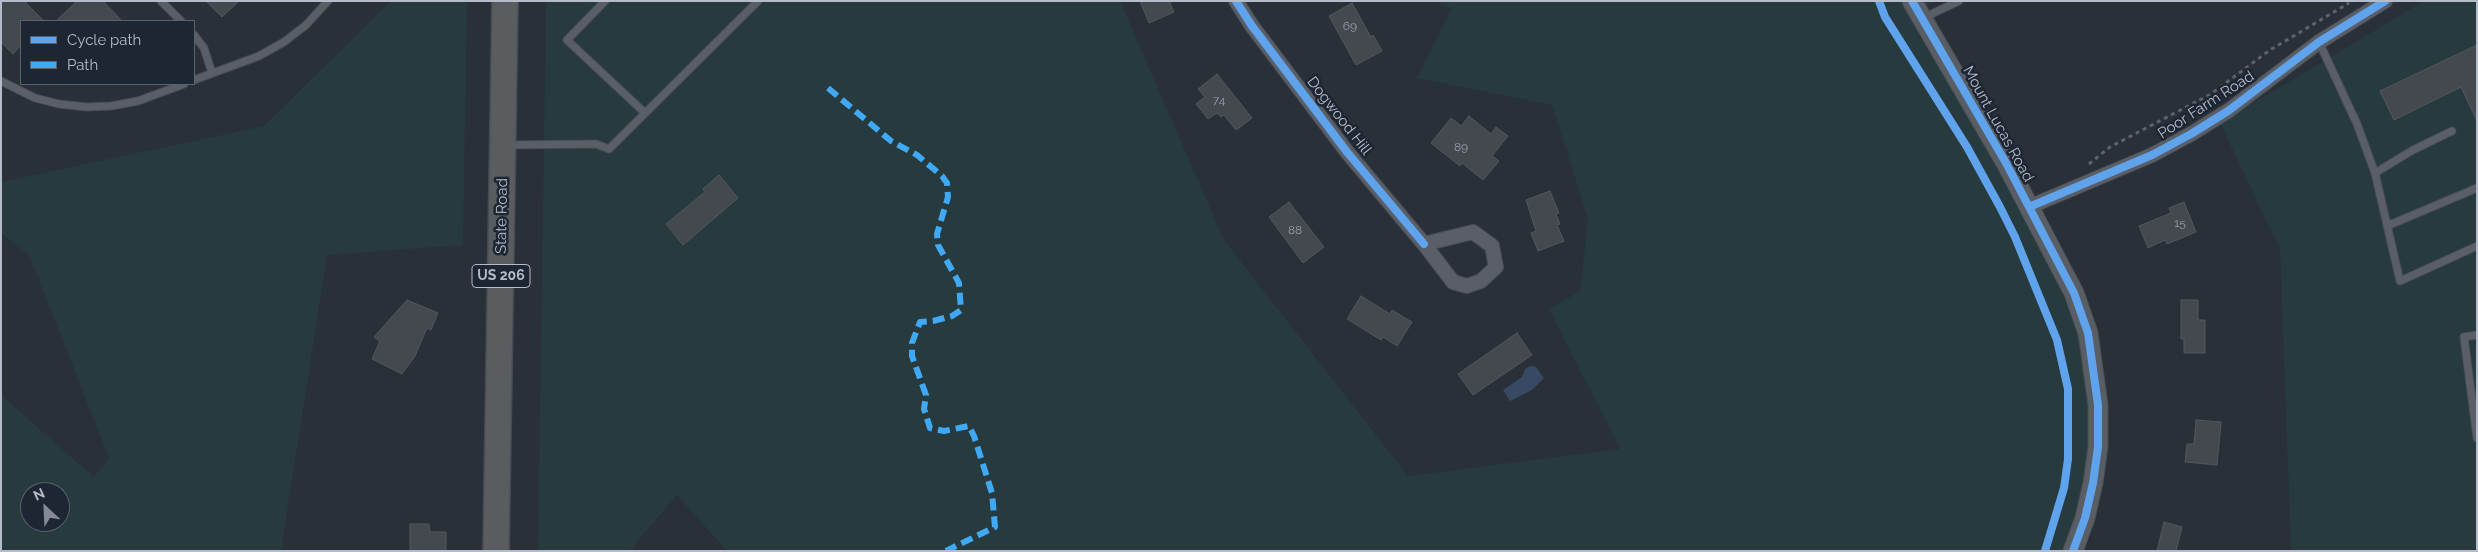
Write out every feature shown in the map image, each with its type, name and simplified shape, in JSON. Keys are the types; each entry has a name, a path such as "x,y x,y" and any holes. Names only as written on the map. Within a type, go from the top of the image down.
{"highway":[{"name":"State Road","path":"496,551 505,1"}],"street":[{"name":"Dogwood Hill","path":"1236,1 1252,26 1347,152 1424,244 1453,282 1467,286 1482,281 1496,267 1492,246 1473,232 1424,244"},
{"name":"Mount Lucas Road","path":"1912,1 2029,207 2074,293 2088,333 2095,369 2098,405 2098,447 2085,518 2073,551"},
{"name":"Poor Farm Road","path":"2029,207 2152,155 2191,134 2228,111 2319,42 2385,1"}],"lane":[{"path":"161,1 180,20"},
{"path":"195,80 259,56 284,42 306,25 328,1"},
{"path":"605,1 567,40 645,113"},
{"path":"503,145 596,144 609,149 758,1"},
{"path":"1923,18 1959,1"},
{"path":"195,36 204,48 212,73"},
{"path":"2319,42 2356,124 2375,173 2400,281 2477,246"},
{"path":"1,81 35,98 59,104 86,107 111,106 138,101 181,85"},
{"path":"2375,173 2413,150 2452,131"},
{"path":"2388,226 2477,188"},
{"path":"2477,335 2464,337 2477,438"}],"path":[{"path":"2088,165 2110,147 2211,94 2270,50 2353,1"}],"green space":[{"path":"391,1 467,1 463,245 327,255 281,551 1,551 1,395 94,477 109,458 29,255 1,233 1,182 264,126"},
{"path":"546,1 1120,1 1224,240 1408,476 1620,449 1549,309 1580,291 1588,219 1552,105 1417,78 1451,9 1433,1 1935,1 1915,12 2085,336 2096,459 2068,551 727,551 677,495 629,551 538,551"},
{"path":"2424,1 2477,1 2477,551 2291,551 2280,249 2220,123"}],"water":[{"path":"1530,366 1536,367 1544,378 1532,390 1510,401 1503,390 1522,377 1525,369"}],"building":[{"path":"1,1 24,1 43,20 20,20 20,46 13,54 1,42"},
{"path":"77,1 103,1 121,20 57,20"},
{"path":"206,1 239,1 222,17"},
{"path":"1140,1 1169,1 1174,12 1149,23"},
{"path":"1352,3 1371,37 1373,35 1382,51 1356,65 1329,16"},
{"path":"2477,45 2477,121 2461,87 2394,120 2380,91"},
{"path":"1217,74 1252,118 1236,130 1224,115 1221,117 1217,113 1208,119 1196,104 1205,97 1198,89"},
{"path":"1469,116 1491,134 1496,127 1508,136 1492,156 1499,161 1483,180 1462,163 1460,166 1431,143 1451,118 1461,126"},
{"path":"719,175 738,198 683,245 666,224 705,192 703,189"},
{"path":"1550,191 1559,213 1556,214 1560,224 1557,225 1564,241 1538,251 1531,233 1536,231 1526,200"},
{"path":"1289,202 1324,247 1303,263 1269,217"},
{"path":"2184,202 2196,232 2167,244 2165,240 2148,248 2139,226 2171,213 2169,208"},
{"path":"1361,296 1390,314 1392,310 1412,322 1397,346 1383,337 1381,340 1347,319"},
{"path":"407,300 438,313 431,330 427,328 415,356 402,374 372,359 380,341 374,337"},
{"path":"2181,300 2198,300 2198,320 2205,320 2205,353 2184,353 2184,339 2181,339"},
{"path":"1517,333 1532,355 1473,395 1458,374"},
{"path":"2196,420 2221,422 2217,465 2185,462 2187,444 2194,444"},
{"path":"2164,522 2182,527 2176,551 2157,551"},
{"path":"410,524 429,524 430,532 446,532 446,551 410,551"}],"marked path":[{"path":"828,88 891,141 917,155 942,176 947,183 948,197 937,234 938,245 959,283 961,310 952,316 920,322 912,343 912,356 926,395 924,409 930,428 944,431 969,426 974,436 992,493 995,527 946,551"}],"cycle path":[{"path":"1236,1 1252,26 1347,152 1424,244"},
{"path":"1879,1 1885,17 1967,147 2000,207 2015,237 2057,340 2068,389 2068,459 2064,488 2045,551"},
{"path":"1912,1 2006,163 2074,293 2088,333 2098,405 2098,447 2093,483 2085,518 2073,551"},
{"path":"2029,207 2152,155 2191,134 2228,111 2319,42 2385,1"}]}
